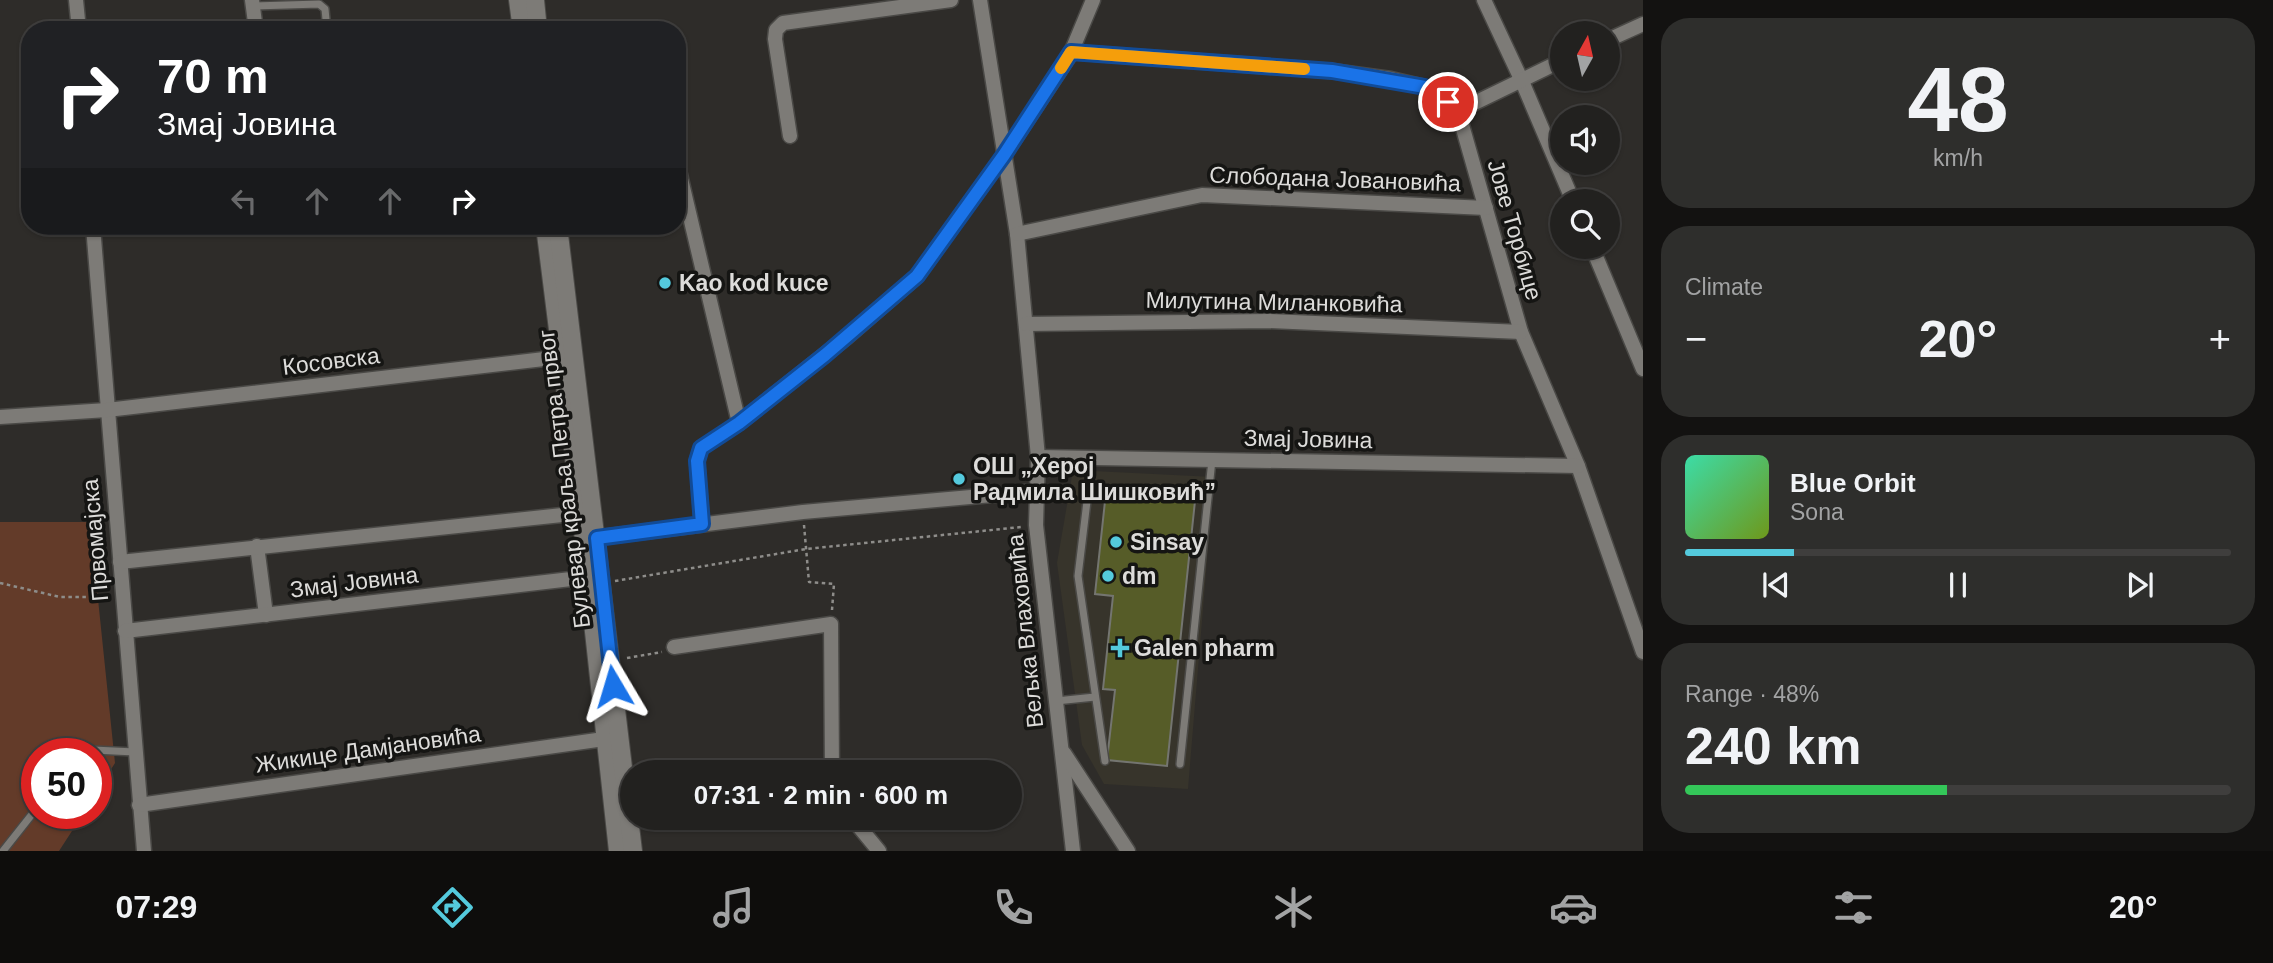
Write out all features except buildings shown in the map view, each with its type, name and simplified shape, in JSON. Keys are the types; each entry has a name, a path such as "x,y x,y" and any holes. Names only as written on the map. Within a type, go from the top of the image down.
{"main road":[{"path":"518,0 521,21"},
{"path":"536,0 537,21"},
{"name":"Булевар краља Петра првог","path":"546,235 581,513 590,539"},
{"name":"Булевар краља Петра првог","path":"559,235 590,539 610,661 633,851"},
{"name":"Булевар краља Петра првог","path":"595,580 604,739 618,851"}],"street":[{"path":"76,0 78,21"},
{"path":"790,136 775,39 776,30 783,23 951,0"},
{"name":"Вељка Влаховића","path":"980,0 1017,234 1038,457 1036,526 1073,851"},
{"path":"702,524 697,461 701,448 739,423 847,337 917,276 1004,155 1071,52 1093,0"},
{"path":"1484,0 1568,189"},
{"path":"253,3 255,21"},
{"path":"1620,35 1643,24"},
{"path":"1071,52 1332,71 1391,79 1425,87 1458,111 1550,66"},
{"name":"Јове Торбице","path":"1458,111 1521,331 1578,467 1643,652"},
{"name":"Слободана Јовановића","path":"1017,234 1202,195 1486,208"},
{"path":"686,200 739,423"},
{"name":"Првомајска","path":"94,235 144,851"},
{"path":"1597,259 1643,369"},
{"name":"Милутина Миланковића","path":"1026,324 1269,321 1521,331"},
{"name":"Косовска","path":"0,416 107,410 561,357"},
{"name":"Змај Јовина","path":"1038,457 1578,467"},
{"path":"590,539 803,512 1037,491"},
{"name":"Змај Јовина","path":"120,562 581,513"},
{"path":"257,546 266,615"},
{"name":"Змај Јовина","path":"125,631 595,580"},
{"path":"674,647 831,624 832,760"},
{"name":"Жикице Дамјановића","path":"139,805 604,739"},
{"path":"1061,748 1128,851"},
{"path":"862,830 879,851"}],"lane":[{"path":"253,3 319,4 325,9 326,21"},
{"path":"1180,764 1212,460"},
{"path":"1088,493 1079,576 1105,761"},
{"path":"1055,701 1095,697"},
{"path":"112,751 135,752"},
{"path":"3,851 21,828"}],"path":[{"path":"803,512 809,582 834,584 831,624"},
{"path":"595,580 806,549 1036,526"},
{"path":"0,583 60,597 122,597"},
{"path":"610,661 657,654 674,647"}],"shaded area":[{"path":"1073,470 1214,477 1188,789 1104,784 1082,745 1057,563"},
{"path":"0,522 90,522 115,763 112,768 112,738 21,738 21,829 73,829 59,851 0,851"}],"slow traffic":[{"path":"1061,68 1071,52 1304,69"}],"place":[{"name":"Kao kod kuce","path":"665,283"},
{"name":"ОШ „Херој Радмила Шишковић”","path":"959,479"},
{"name":"Sinsay","path":"1116,542"},
{"name":"dm","path":"1108,576"},
{"name":"Galen pharm","path":"1120,648"}],"route":[{"path":"613,686 597,538 702,524 697,461 701,448 739,423 825,355 917,276 1004,155 1071,52 1332,71 1391,79 1425,87 1448,102"}]}
